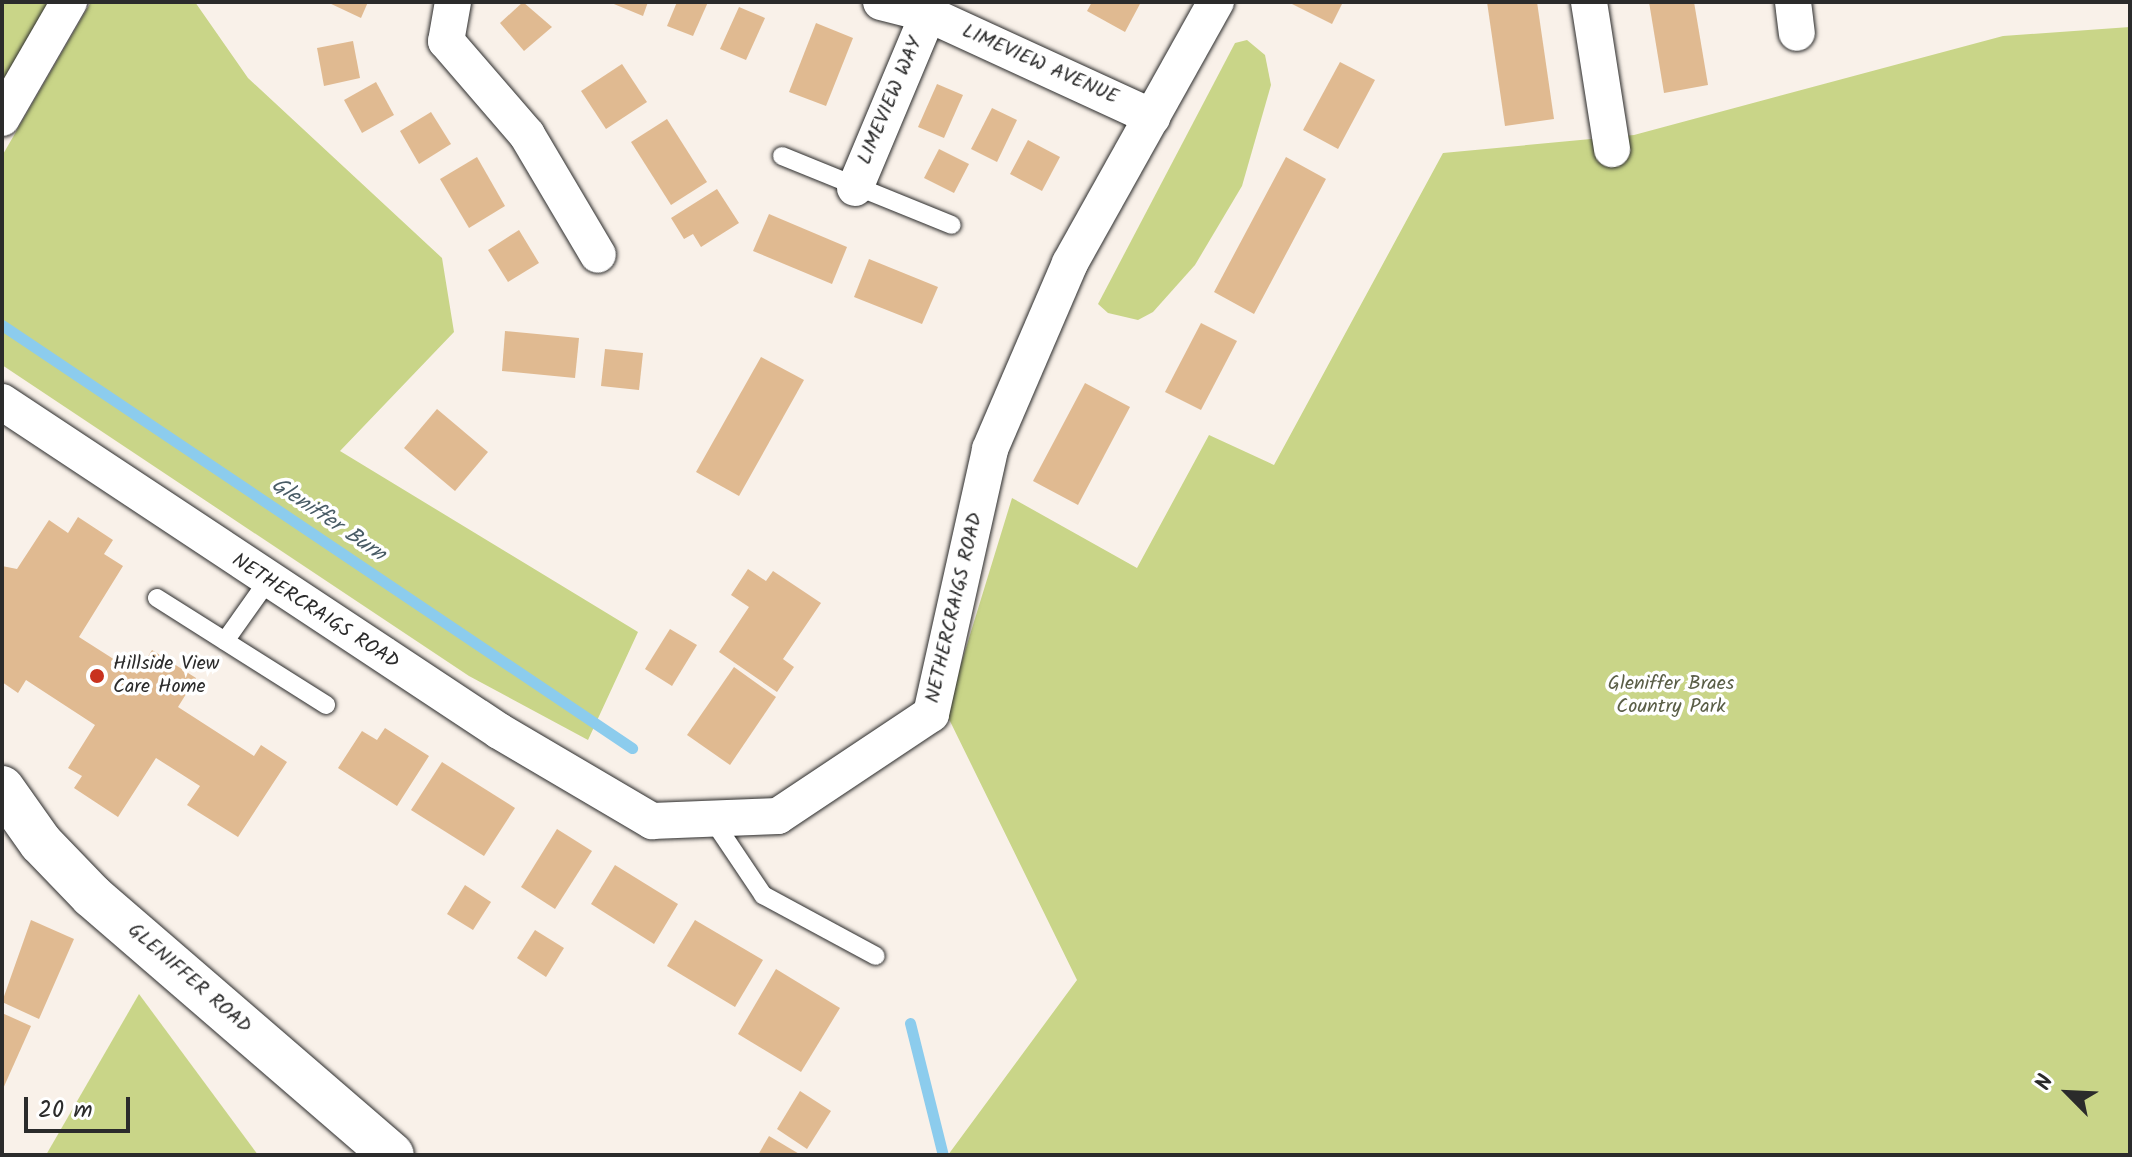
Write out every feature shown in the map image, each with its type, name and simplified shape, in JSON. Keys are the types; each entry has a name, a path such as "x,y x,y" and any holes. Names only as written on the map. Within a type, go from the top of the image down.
{"main road":[{"name":"GLENIFFER ROAD","path":"2,788 41,843 92,896 392,1155"}],"street":[{"path":"2,118 69,2"},
{"path":"453,2 446,41 527,135 598,255"},
{"name":"LIMEVIEW AVENUE","path":"881,2 928,14 1152,117"},
{"name":"NETHERCRAIGS ROAD","path":"2,402 267,582 652,821 778,816 931,714 990,449 1070,263 1216,2"},
{"path":"1589,2 1612,149"},
{"name":"LIMEVIEW WAY","path":"855,188 928,14"}],"lane":[{"path":"782,156 952,225"},
{"path":"225,641 267,582"},
{"path":"157,598 326,705"},
{"path":"712,819 763,895 876,956"}],"green space":[{"path":"2,2 58,2 2,87"},
{"path":"91,2 195,2 248,78 442,258 454,332 340,451 638,632 588,740 469,676 2,365 2,156"},
{"name":"Gleniffer Braes Country Park","path":"2130,27 2130,1155 948,1155 1077,980 946,713 1012,498 1137,568 1209,435 1274,465 1443,153 1634,135 2003,36"},
{"path":"1247,40 1265,55 1271,85 1242,186 1195,265 1153,312 1138,320 1108,313 1098,304 1235,43"},
{"path":"139,994 258,1155 46,1155"}],"building":[{"path":"327,2 368,2 361,18"},
{"path":"523,2 552,27 524,51 500,23"},
{"path":"609,2 648,2 643,16"},
{"path":"677,2 708,2 693,36 667,26"},
{"path":"1092,2 1141,2 1125,32 1087,11"},
{"path":"1288,2 1343,2 1332,24"},
{"path":"1487,2 1537,2 1554,119 1505,126"},
{"path":"1649,2 1694,2 1708,85 1664,93"},
{"path":"739,7 765,18 746,60 720,49"},
{"path":"816,23 853,38 826,106 789,92"},
{"path":"353,41 360,78 324,86 317,48"},
{"path":"1340,62 1375,80 1338,149 1303,130"},
{"path":"622,64 647,102 606,129 581,91"},
{"path":"376,82 394,115 362,133 344,100"},
{"path":"937,84 963,95 944,138 918,127"},
{"path":"992,108 1017,120 997,162 971,149"},
{"path":"431,112 451,144 419,164 400,131"},
{"path":"667,119 707,182 671,205 631,142"},
{"path":"1028,140 1060,157 1042,191 1010,174"},
{"path":"939,149 969,164 954,193 924,178"},
{"path":"477,157 505,206 469,228 440,179"},
{"path":"1286,157 1326,179 1254,314 1214,292"},
{"path":"717,189 739,223 701,247 693,234 684,239 671,218"},
{"path":"769,214 847,247 832,284 753,251"},
{"path":"519,230 539,263 508,282 488,250"},
{"path":"869,259 938,287 922,324 854,297"},
{"path":"1201,323 1237,341 1201,410 1165,392"},
{"path":"505,331 579,338 575,378 502,371"},
{"path":"605,349 643,353 639,390 601,386"},
{"path":"761,357 804,380 739,496 696,472"},
{"path":"1085,383 1130,407 1078,505 1033,481"},
{"path":"437,409 488,452 455,491 404,448"},
{"name":"Hillside View Care Home","path":"78,517 113,540 104,554 123,566 79,637 137,674 152,650 196,678 178,707 254,756 261,745 287,762 238,837 187,805 200,786 156,758 118,817 74,788 82,776 68,768 95,725 26,680 18,693 2,682 2,566 17,569 49,520 68,533"},
{"path":"748,569 766,581 773,571 821,603 783,659 794,667 777,692 719,652 749,607 731,595"},
{"path":"670,629 697,645 672,686 645,669"},
{"path":"734,667 776,697 730,765 687,735"},
{"path":"385,728 429,756 397,806 338,768 362,731 377,740"},
{"path":"442,762 515,808 484,856 411,810"},
{"path":"557,829 592,851 555,909 521,887"},
{"path":"615,865 678,904 654,944 591,904"},
{"path":"465,885 491,902 473,930 447,914"},
{"path":"31,920 74,939 39,1019 2,1002"},
{"path":"695,920 763,960 735,1007 667,966"},
{"path":"535,930 564,948 546,977 517,958"},
{"path":"776,969 840,1008 801,1072 738,1034"},
{"path":"2,1013 31,1026 2,1091"},
{"path":"800,1091 831,1111 807,1149 777,1129"},
{"path":"769,1136 801,1155 758,1155"}],"waterway":[{"name":"Gleniffer Burn","path":"2,325 632,748"},
{"name":"Gleniffer Burn","path":"910,1023 943,1155"}],"place":[{"name":"Hillside View Care Home","path":"97,676"}]}
